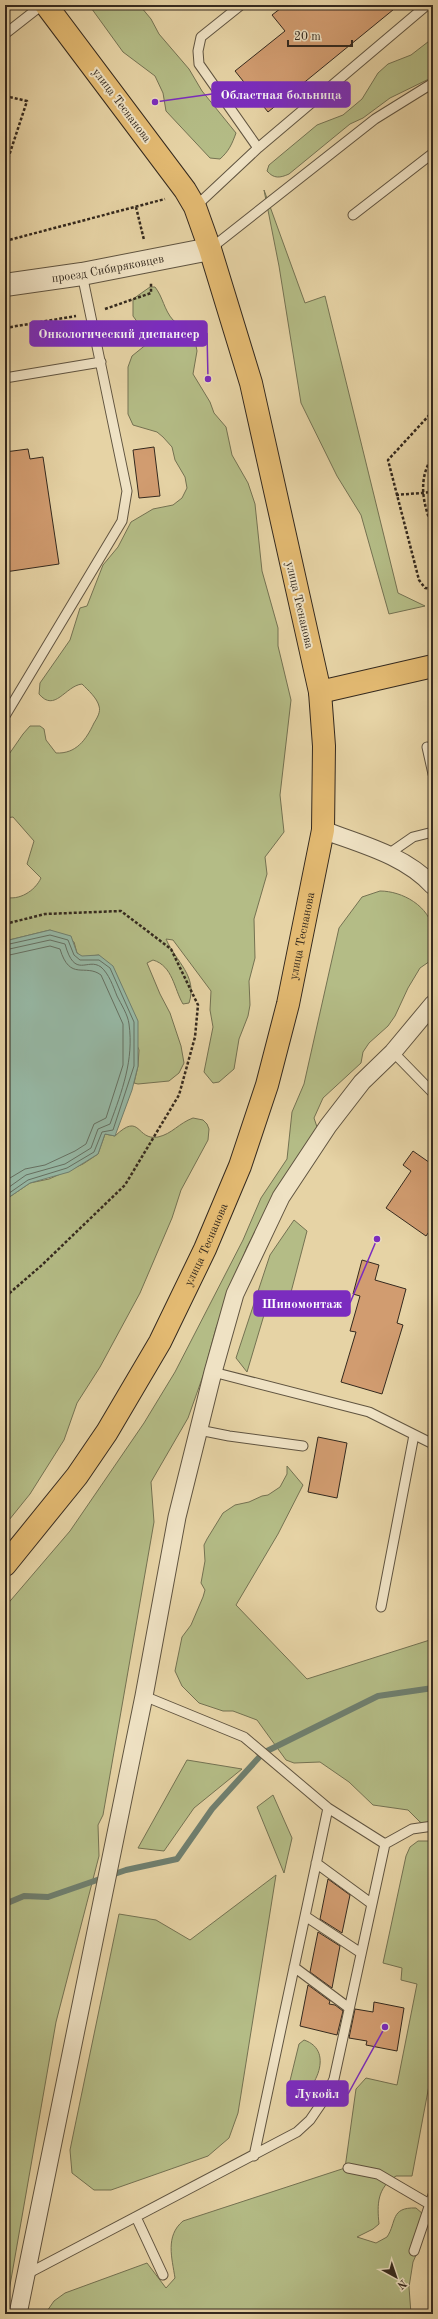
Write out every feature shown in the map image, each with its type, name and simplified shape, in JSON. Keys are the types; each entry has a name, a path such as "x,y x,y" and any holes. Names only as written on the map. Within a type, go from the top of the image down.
{"main road":[{"name":"улица Теснанова","path":"5,1565 64,1493 107,1432 160,1342 205,1249 240,1166 267,1085 288,1004 323,830 324,746 320,692 251,383 210,248 195,207 132,118 46,5"},
{"path":"320,692 433,666"}],"street":[{"name":"проезд Сибиряковцев","path":"5,285 82,274 210,248"},
{"path":"323,830 398,860 430,879"},
{"path":"18,2314 144,1696 177,1517 213,1372 235,1294 281,1197 328,1126 362,1082 393,1052 433,1004"}],"lane":[{"path":"5,34 42,5"},
{"path":"241,5 201,37 198,51 199,64 258,148"},
{"path":"195,207 258,148 427,5"},
{"path":"210,248 269,204 347,140 403,100 433,83"},
{"path":"352,215 433,153"},
{"path":"5,716 122,521 127,491 82,274"},
{"path":"5,378 101,362"},
{"path":"426,747 433,774"},
{"path":"387,855 413,837 433,832"},
{"path":"393,1052 433,1092"},
{"path":"213,1372 369,1412 433,1444"},
{"path":"198,1430 229,1436 303,1446"},
{"path":"380,1607 414,1435"},
{"path":"144,1696 244,1737 328,1808 385,1844"},
{"path":"254,2156 328,1808"},
{"path":"27,2274 254,2156 298,2132 310,2120 325,2098 334,2079 385,1844 412,1829 433,1826"},
{"path":"316,1863 372,1904"},
{"path":"305,1916 361,1953"},
{"path":"294,1967 349,2008"},
{"path":"348,2168 378,2174 431,2205"},
{"path":"414,2251 431,2205 433,2195"},
{"path":"136,2217 164,2275"}],"path":[{"path":"5,96 27,102 5,168"},
{"path":"5,241 162,200"},
{"path":"433,411 388,460 419,580 425,588 433,589"},
{"path":"433,456 429,462 423,484 424,507 433,528"},
{"path":"396,495 433,492"},
{"path":"5,924 44,914 121,911 171,949 198,1005 195,1037 178,1095 125,1185 42,1265 5,1298"}],"green space":[{"path":"89,5 141,7 151,19 159,34 189,69 202,91 236,133 230,147 220,159 210,158 166,111 163,93 155,76 123,52"},
{"path":"433,38 433,77 390,98 363,118 350,124 289,174 275,177 267,171 269,165 317,125 343,115 362,99 378,73 388,64 411,55"},
{"path":"264,190 305,303 325,296 398,593 425,606 389,614 361,515 337,476 301,403 279,266"},
{"path":"150,287 155,287 173,320 194,335 197,351 193,374 210,402 214,413 226,427 232,455 248,483 255,504 262,571 278,628 278,646 291,700 280,795 284,832 265,857 267,874 254,919 255,958 249,981 250,1005 248,1016 239,1039 234,1069 219,1082 213,1083 204,1072 213,1027 210,1010 211,991 173,940 166,939 185,970 191,985 189,1003 183,1004 165,967 153,960 147,963 170,1013 181,1046 184,1063 179,1073 169,1081 138,1084 134,1083 138,1066 139,1050 99,955 82,957 77,953 74,942 50,930 5,941 5,897 16,898 26,894 35,887 41,878 27,864 34,841 13,817 5,818 5,760 30,726 40,726 44,729 46,740 56,753 63,753 75,748 80,745 88,735 99,710 98,703 89,691 82,684 70,689 55,700 50,701 39,694 40,683 70,640 80,608 87,606 103,565 118,547 131,522 153,509 173,505 182,498 187,488 185,477 175,460 172,447 157,432 133,425 128,414 128,367 132,356 148,343 148,337 133,316 133,299"},
{"path":"380,891 406,897 421,907 427,914 433,931 433,959 420,968 408,988 395,1016 388,1026 369,1043 363,1052 361,1063 323,1098 314,1118 318,1130 271,1202 247,1247 216,1328 204,1373 188,1418 151,1482 154,1522 103,1815 98,1825 99,1856 56,2022 5,2314 5,1607 70,1531 144,1423 175,1372 243,1240 261,1198 287,1159 292,1112 304,1084 339,928 362,897"},
{"path":"193,1118 203,1120 207,1124 209,1129 208,1140 181,1190 172,1218 140,1293 100,1367 77,1403 64,1440 30,1494 5,1525 5,1200 30,1183 49,1179 83,1164 98,1154 105,1134 115,1136 123,1129 134,1126 146,1135 158,1137 163,1136"},
{"path":"294,1220 307,1231 285,1315 264,1315 247,1372 236,1358 270,1255"},
{"path":"287,1466 303,1485 278,1534 236,1605 307,1679 433,1639 433,1828 420,1822 408,1810 373,1805 349,1782 320,1762 294,1763 286,1760 257,1720 233,1711 223,1711 199,1703 182,1686 175,1671 182,1637 191,1625 205,1590 201,1583 205,1561 204,1545 207,1539 223,1513 235,1505 268,1495 280,1487 287,1474"},
{"path":"187,1760 242,1769 194,1808 164,1851 138,1848"},
{"path":"273,1795 292,1838 284,1873 257,1807"},
{"path":"418,1841 433,1841 433,2064 412,2176 396,2176 385,2186 378,2203 379,2224 373,2229 357,2237 376,2243 387,2237 396,2216 402,2210 416,2208 423,2214 420,2246 413,2262 409,2287 411,2314 45,2314 54,2301 65,2293 147,2263 166,2288 175,2278 171,2255 172,2240 177,2227 183,2221 345,2168 356,2089 366,2078 397,2085 417,1984 401,1980 402,1968 383,1963 406,1856 410,1847"},
{"path":"276,1875 238,2113 229,2138 208,2156 111,2190 94,2190 72,2173 70,2150 119,1914 156,1920 190,1940"},
{"path":"304,2040 314,2046 319,2054 320,2063 318,2073 307,2093 290,2105 287,2093 299,2044"}],"water":[{"path":"50,930 71,936 77,953 82,956 99,955 113,966 138,1021 138,1066 132,1090 115,1136 105,1134 98,1154 69,1172 30,1183 5,1200 5,941"}],"building":[{"path":"285,5 399,5 268,112 235,71 285,31 272,15"},
{"path":"154,447 160,496 139,498 133,450"},
{"path":"28,449 30,459 43,457 59,564 5,572 5,452"},
{"path":"413,1151 433,1165 433,1226 426,1236 386,1208 411,1171 403,1165"},
{"path":"362,1260 379,1265 375,1280 406,1289 397,1323 403,1325 382,1394 341,1382 356,1332 350,1331 360,1296 353,1294"},
{"path":"318,1437 347,1443 337,1498 308,1492"},
{"path":"328,1879 350,1895 342,1933 320,1919"},
{"path":"318,1932 340,1946 332,1988 310,1972"},
{"path":"308,1985 330,2001 329,2004 335,2005 343,2011 337,2035 300,2026"},
{"path":"374,2002 404,2008 397,2051 366,2045 367,2041 349,2038 355,2009 373,2012"}],"waterway":[{"path":"5,1904 24,1896 48,1897 126,1870 177,1859 212,1809 263,1753 378,1696 433,1688"}],"place":[{"name":"Областная больница","path":"155,102"},
{"name":"Онкологический диспансер","path":"208,379"},
{"name":"Шиномонтаж","path":"377,1239"},
{"name":"Лукойл","path":"385,2027"}]}
